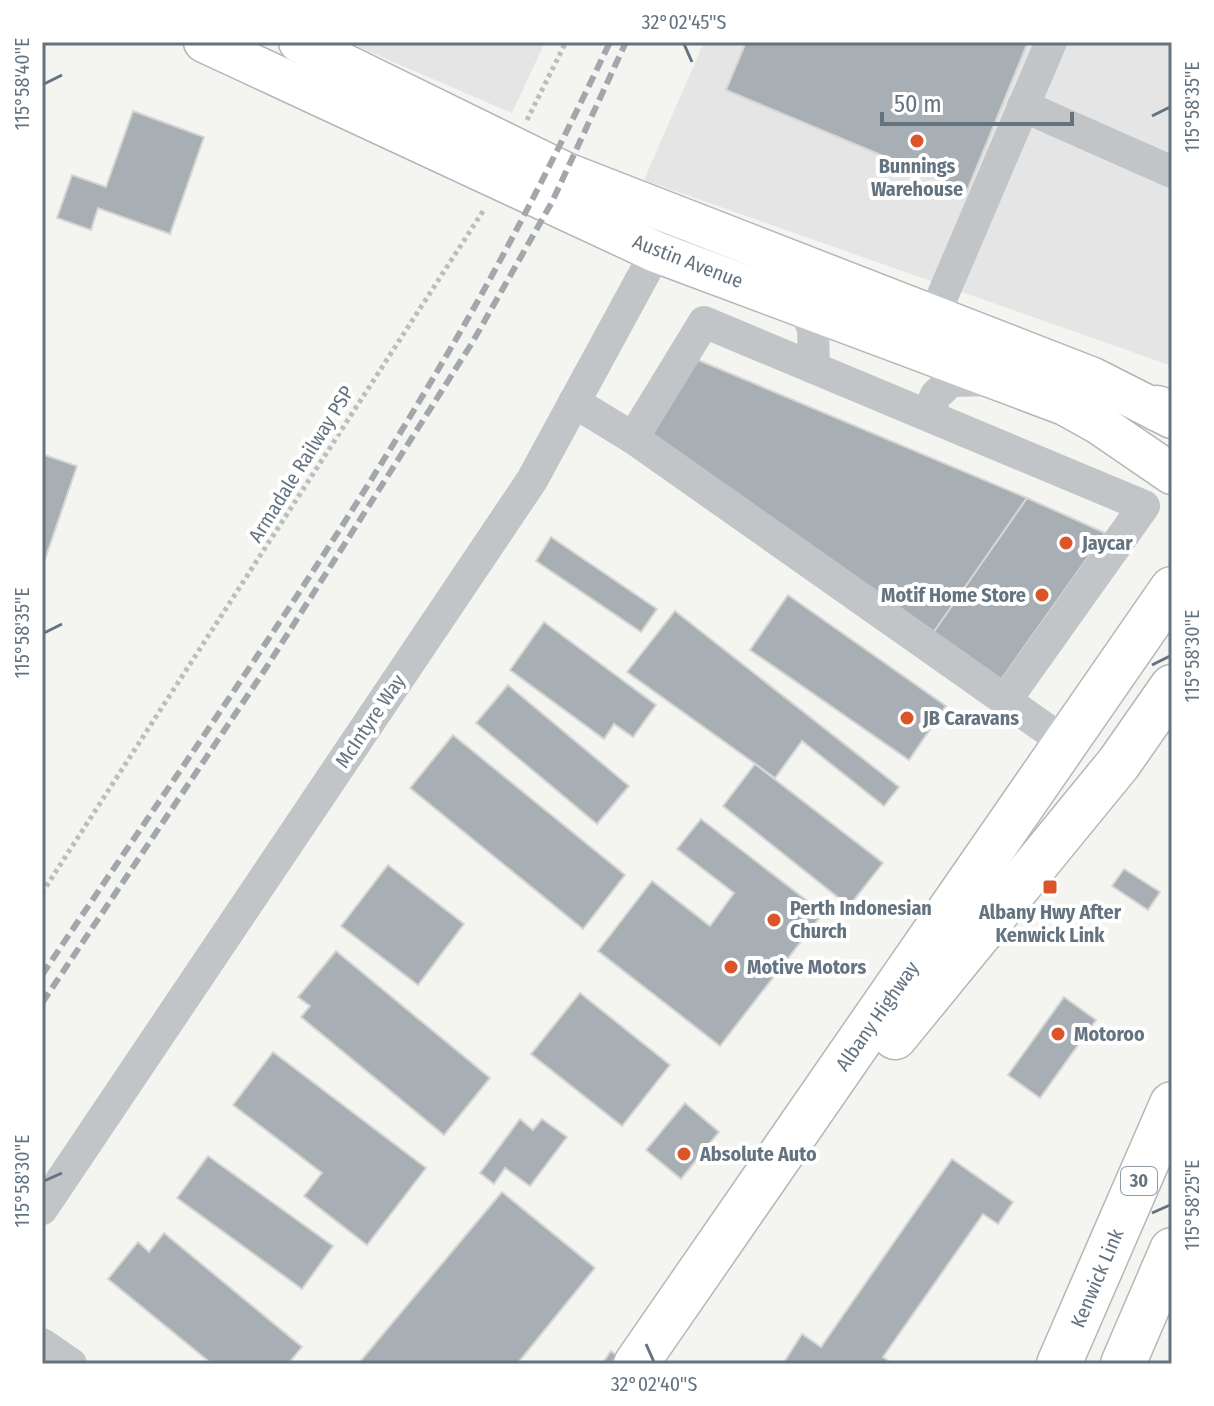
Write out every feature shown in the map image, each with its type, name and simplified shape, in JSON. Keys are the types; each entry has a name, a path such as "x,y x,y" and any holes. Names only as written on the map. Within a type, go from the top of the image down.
{"highway":[{"name":"Albany Highway","path":"644,1363 677,1299 1172,589"},
{"name":"Albany Highway","path":"644,1363 840,1107 1119,763 1172,687"},
{"name":"Kenwick Link","path":"1059,1364 1172,1104"},
{"path":"1123,1364 1172,1250"}],"main road":[{"name":"Austin Avenue","path":"299,42 506,162"},
{"name":"Austin Avenue","path":"219,45 506,162 663,234 803,304 926,332 1093,378 1167,413"},
{"name":"Austin Avenue","path":"663,234 926,332 1015,384 1099,424 1172,474"}],"street":[{"path":"926,332 1051,42"},
{"path":"1023,106 1172,172"},
{"name":"McIntyre Way","path":"42,1209 532,480 663,234"},
{"path":"803,304 813,329 814,368"},
{"path":"633,438 704,322 1144,506 1006,700"},
{"path":"927,415 936,395 951,381 980,378 1015,384"},
{"path":"574,402 633,438 1066,743"},
{"path":"42,1344 71,1364"}],"path":[{"name":"Armadale Railway PSP","path":"42,893 492,196 566,42"}],"shaded area":[{"path":"347,42 545,42 512,113"},
{"path":"704,42 1172,42 1172,366 644,180"}],"building":[{"name":"Bunnings Warehouse","path":"746,42 1028,42 967,191 726,90"},
{"path":"133,111 204,137 170,234 98,208 91,230 57,218 72,175 106,187"},
{"path":"698,360 1027,498 934,632 648,433"},
{"path":"42,454 77,466 42,568"},
{"path":"1027,498 1105,533 998,684 931,636"},
{"path":"551,537 657,609 641,632 536,561"},
{"path":"788,595 946,706 909,760 750,650"},
{"path":"675,611 899,787 884,806 802,741 775,778 627,672"},
{"path":"544,622 656,705 633,737 614,724 604,739 510,670"},
{"path":"508,685 629,786 597,824 476,723"},
{"path":"453,735 625,875 583,929 410,788"},
{"path":"755,764 883,863 849,906 723,806"},
{"path":"701,819 823,913 720,1046 598,951 652,881 710,926 734,893 677,849"},
{"path":"388,865 464,924 418,985 341,926"},
{"path":"1124,869 1160,892 1148,910 1112,886"},
{"path":"336,951 490,1078 444,1135 301,1017 310,1006 298,997"},
{"path":"580,993 670,1065 622,1126 531,1054"},
{"path":"1064,997 1096,1020 1040,1098 1008,1075"},
{"path":"273,1052 426,1168 367,1245 304,1196 322,1173 233,1105"},
{"path":"685,1103 719,1132 681,1179 646,1150"},
{"path":"520,1119 533,1130 542,1119 567,1137 530,1186 505,1168 494,1184 480,1173"},
{"path":"208,1156 333,1246 302,1289 177,1198"},
{"path":"952,1159 1013,1202 998,1224 983,1214 883,1357 893,1364 783,1364 802,1334 821,1347"},
{"path":"502,1192 595,1268 517,1364 358,1364"},
{"path":"164,1233 302,1347 288,1364 212,1364 108,1279 138,1242 149,1252"},
{"path":"611,1351 617,1356 610,1364 602,1364"}],"railway":[{"path":"42,975 246,672 395,441 509,244 610,42"},
{"path":"42,1003 266,668 472,343 552,202 626,42"}],"place":[{"name":"Bunnings Warehouse","path":"917,141"},
{"name":"Jaycar","path":"1066,543"},
{"name":"Motif Home Store","path":"1042,595"},
{"name":"JB Caravans","path":"907,718"},
{"name":"Albany Hwy After Kenwick Link","path":"1050,887"},
{"name":"Perth Indonesian Church","path":"774,920"},
{"name":"Motive Motors","path":"731,967"},
{"name":"Motoroo","path":"1058,1034"},
{"name":"Absolute Auto","path":"684,1154"}]}
